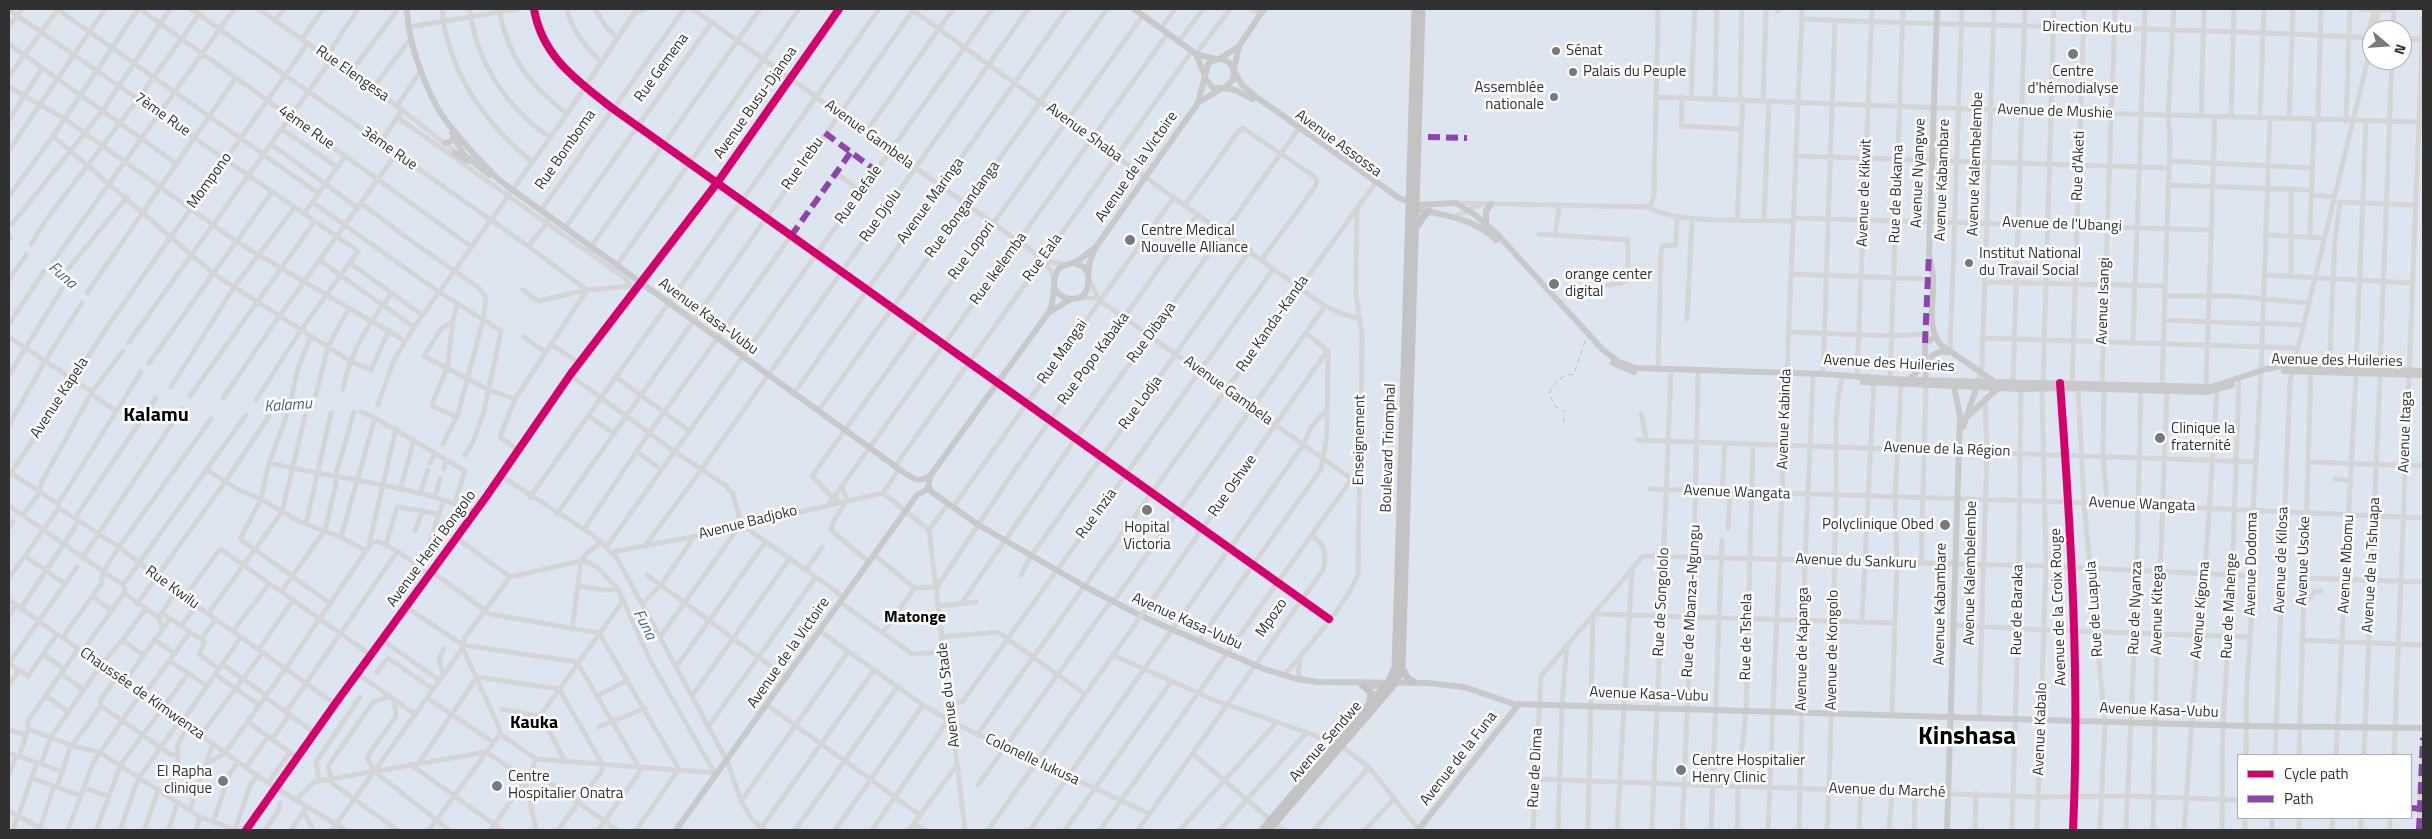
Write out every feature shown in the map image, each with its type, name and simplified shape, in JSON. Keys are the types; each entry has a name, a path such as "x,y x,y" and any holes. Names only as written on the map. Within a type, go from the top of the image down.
{"highway":[{"name":"Boulevard Triomphal","path":"1402,669 1417,234 1413,206 1415,9"},
{"name":"Boulevard Triomphal","path":"1391,684 1396,664 1422,9"},
{"path":"1417,234 1422,218 1429,211"},
{"path":"1402,669 1408,679 1417,684"},
{"name":"Avenue Sendwe","path":"1262,830 1274,820 1402,669"},
{"path":"1360,684 1371,693 1370,703"},
{"name":"Avenue Sendwe","path":"1339,744 1370,703 1391,684"},
{"name":"Avenue Sendwe","path":"1269,830 1274,820"}],"main road":[{"name":"Avenue Kasa-Vubu","path":"407,9 411,38 421,70 449,125 462,146 473,154 499,180 542,209 590,248 617,265 636,285 669,303 977,524 1084,586 1141,616 1255,666 1301,680 1360,684 1360,681 1391,684 1429,684 1470,688 1519,704 2223,726 2423,728"},
{"path":"1134,9 1143,13 1194,53 1230,63 1242,85 1254,97"},
{"name":"Avenue Nyangwe","path":"1935,337 1932,322 1934,279 1929,254 1929,223 1936,9"},
{"path":"1198,102 1231,83 1239,46 1262,11"},
{"path":"1198,102 1208,64 1239,46"},
{"path":"1194,53 1205,77 1213,88 1235,90 1254,97"},
{"name":"Avenue Assossa","path":"1254,97 1375,184 1413,206"},
{"name":"Avenue de la Victoire","path":"1096,247 1198,102"},
{"path":"449,125 454,137 462,146 464,155 478,167"},
{"path":"444,142 451,141 454,137"},
{"path":"455,153 499,180"},
{"path":"1446,203 1449,216"},
{"path":"1413,206 1456,203"},
{"name":"Avenue des Huileries","path":"1456,203 1486,225 1608,360 1622,368 1636,372 1698,373"},
{"path":"1486,225 1486,211 1491,204"},
{"name":"Avenue des Huileries","path":"1413,206 1480,227 1499,240 1610,356 1636,368 1698,373 1823,374 1857,377 1901,385 1926,383 2013,383 2078,388 2103,386"},
{"path":"1073,263 1096,247"},
{"path":"1049,312 1086,292 1090,259 1096,247"},
{"path":"1049,312 1055,289 1054,280 1059,268 1064,264 1073,263 1080,265 1089,278"},
{"path":"1055,289 1062,296 1075,299"},
{"name":"Avenue de la Victoire","path":"676,830 728,761 1049,312"},
{"path":"1926,383 1924,365 1925,342 1935,337 1950,352 1997,384 1967,417"},
{"path":"1908,380 1915,376 1938,352 1950,352"},
{"name":"Avenue des Huileries","path":"2311,370 2330,367 2356,371"},
{"name":"Avenue des Huileries","path":"2206,389 2261,372 2292,368 2423,375"},
{"name":"Avenue des Huileries","path":"2408,373 2423,371"},
{"name":"Avenue des Huileries","path":"2060,386 2072,383 2141,387 2164,385 2218,390 2261,372"},
{"name":"Avenue des Huileries","path":"1786,375 1874,381 1890,379 1908,380 1926,383"},
{"name":"Avenue Kabambare","path":"1947,830 1959,436 1959,404 1952,383"},
{"name":"Avenue Kalembelembe","path":"1963,427 1978,383"},
{"name":"Avenue des Huileries","path":"1997,384 2021,389 2042,386"},
{"name":"Avenue de la Funa","path":"1419,830 1519,704"}],"street":[{"path":"9,26 22,9"},
{"path":"9,76 58,9 318,193"},
{"path":"9,150 38,104 105,9"},
{"path":"9,196 53,136 139,9"},
{"name":"4ème Rue","path":"139,9 202,56 472,247"},
{"path":"12,224 103,110 170,9"},
{"name":"3ème Rue","path":"191,9 528,246 586,290"},
{"path":"54,262 143,140 234,9"},
{"name":"Rue Elengesa","path":"259,9 373,88 444,142 455,153"},
{"path":"275,21 284,9"},
{"path":"302,39 323,9"},
{"path":"326,56 358,9"},
{"path":"350,73 398,9"},
{"path":"442,9 443,22 452,55 474,102 506,140 532,162"},
{"path":"470,9 470,16 481,55 499,85 526,119 550,137"},
{"path":"409,27 500,10 517,9"},
{"path":"534,9 540,33 554,58 585,87 612,108 1152,492 1252,566 1329,619"},
{"path":"567,9 573,28 580,40 601,62"},
{"path":"595,9 606,27 618,38"},
{"path":"378,405 393,362 422,315 567,114 636,11 643,9"},
{"name":"Rue Bomboma","path":"542,209 684,9"},
{"name":"Avenue Gambela","path":"693,9 1043,260"},
{"path":"590,248 760,9"},
{"path":"617,265 799,9"},
{"name":"Avenue Busu-Djanoa","path":"636,285 716,183 839,9"},
{"path":"530,497 879,9"},
{"name":"Avenue Shaba","path":"912,9 1116,157 1250,250 1325,306 1340,313 1360,318"},
{"name":"Rue Irebu","path":"557,514 912,9"},
{"path":"866,132 953,9"},
{"name":"Rue Befale","path":"607,546 688,430 992,9"},
{"name":"Rue Djolu","path":"645,546 702,470 768,374 1028,9"},
{"name":"Avenue Maringa","path":"794,393 1067,9"},
{"name":"Rue Bongandanga","path":"819,410 1107,9"},
{"path":"1161,28 1175,9"},
{"path":"1179,41 1203,9"},
{"name":"Rue Eala","path":"883,493 897,468 970,362 1116,157 1194,53 1230,9"},
{"path":"1253,9 1262,11"},
{"path":"1456,203 1559,207 1650,207 1654,196 1658,9"},
{"path":"1691,96 1695,9"},
{"path":"1715,98 1718,9"},
{"path":"1737,220 1741,129 1742,9"},
{"path":"1764,220 1766,9"},
{"name":"Avenue Kabinda","path":"1768,830 1802,9"},
{"name":"Avenue de Kikwit","path":"1857,377 1872,9"},
{"name":"Rue de Bukama","path":"1890,379 1903,9"},
{"name":"Avenue Kabambare","path":"1950,352 1962,9"},
{"name":"Avenue Kalembelembe","path":"1978,383 1983,338 1994,9"},
{"path":"2013,383 2025,9"},
{"name":"Avenue Kabalo","path":"2037,830 2046,566 2043,501 2042,386 2054,9"},
{"name":"Rue d'Aketi","path":"2072,383 2075,341 2075,283 2084,9"},
{"name":"Avenue Isangi","path":"2107,504 2103,456 2103,341 2115,9"},
{"path":"2133,341 2145,9"},
{"name":"Avenue Kitega","path":"2153,830 2159,571 2166,458 2163,343 2169,168 2168,115 2174,9"},
{"path":"2201,116 2204,9"},
{"path":"2230,117 2234,9"},
{"path":"2260,118 2264,9"},
{"path":"2289,119 2292,9"},
{"path":"2310,236 2312,168 2322,9"},
{"path":"2349,121 2350,9"},
{"path":"2360,9 2394,9"},
{"name":"7ème Rue","path":"9,10 357,250 350,263"},
{"path":"500,10 506,37 524,74 545,96 567,114"},
{"name":"Rue Lopori","path":"833,498 811,478 1143,13"},
{"path":"31,244 46,220 138,99 199,14"},
{"name":"Direction Kutu","path":"1802,18 1961,25 2263,32 2320,37 2362,38"},
{"name":"Avenue Itaga","path":"2394,754 2408,373 2421,133 2423,18"},
{"path":"1823,374 1835,20"},
{"name":"Rue Gemena","path":"565,228 712,22"},
{"name":"Rue Ikelemba","path":"829,504 1093,140 1168,33"},
{"path":"373,88 411,38"},
{"name":"Mompono","path":"112,320 308,43"},
{"path":"9,44 177,164"},
{"path":"129,342 214,226 248,175 331,60"},
{"path":"9,120 42,68"},
{"path":"380,143 397,117 421,70"},
{"path":"2349,121 2364,70"},
{"name":"Avenue de la Tshuapa","path":"2364,754 2392,70"},
{"path":"87,293 162,187 235,78"},
{"path":"9,87 64,119 237,242 405,341"},
{"name":"Avenue de Mushie","path":"1657,96 1933,108 2421,122"},
{"path":"1682,97 1681,126 1741,129"},
{"path":"2206,389 2215,116"},
{"path":"397,117 546,224 636,285"},
{"name":"Avenue Dodoma","path":"2246,754 2254,576 2253,509 2264,324 2270,118"},
{"name":"Avenue de Kilosa","path":"2275,754 2284,511 2292,368 2301,325 2334,199 2349,121"},
{"name":"Avenue Mbomu","path":"2336,754 2353,463 2366,121"},
{"path":"282,128 337,167"},
{"path":"1186,205 1242,128 1281,153 1317,180 1315,187 1262,259"},
{"name":"Rue Dibaya","path":"960,604 1076,438 1298,129"},
{"path":"53,136 111,183 214,274 278,317 350,361 371,370 389,330"},
{"path":"444,142 462,146"},
{"path":"270,144 325,184 360,205 455,270 484,293 487,302 484,320 457,417 443,444"},
{"path":"455,153 473,154"},
{"path":"223,398 278,317 396,154"},
{"path":"304,214 345,156"},
{"path":"1796,156 1932,162 2021,162 2169,168"},
{"path":"2169,161 2312,168"},
{"path":"836,173 861,191"},
{"path":"2417,182 2423,182"},
{"name":"Rue Kanda-Kanda","path":"977,734 1299,286 1375,184"},
{"path":"2168,185 2291,188 2311,192 2340,202 2387,204 2416,207 2423,210"},
{"path":"2291,188 2291,277"},
{"path":"149,363 272,192"},
{"path":"68,269 126,197"},
{"name":"Rue Mangai","path":"929,530 951,506 1026,404 1098,299 1174,197"},
{"path":"312,202 346,224 439,292 501,331 479,427 465,455"},
{"path":"2330,367 2335,240 2340,202"},
{"path":"1449,216 1483,204"},
{"path":"1555,236 1559,207"},
{"name":"Avenue de l'Ubangi","path":"1650,207 1657,212 1677,217 1737,220 1828,219 2210,230"},
{"path":"172,387 234,287 294,208"},
{"name":"Enseignement","path":"1284,675 1353,587 1358,573 1362,337 1356,294 1357,209"},
{"name":"Rue Popo Kabaka","path":"937,587 977,524 1198,214"},
{"path":"528,246 552,217"},
{"path":"1658,370 1660,251 1663,246 1676,245 1677,217"},
{"path":"1687,318 1692,218"},
{"path":"190,396 314,221"},
{"path":"1539,234 1628,240 1628,280 1608,285"},
{"path":"2266,235 2324,238"},
{"path":"584,529 649,433 791,236"},
{"name":"Rue Lodja","path":"1021,575 1031,556 1250,250"},
{"path":"9,280 26,255"},
{"path":"319,260 414,327"},
{"path":"1043,260 1064,264"},
{"path":"1043,260 1054,280"},
{"path":"256,400 301,330 350,263 422,315"},
{"name":"Rue Inzia","path":"950,704 963,701 1274,268"},
{"path":"9,324 44,271"},
{"path":"1791,274 1928,279"},
{"path":"2266,276 2412,283"},
{"path":"1075,299 1098,299 1089,278"},
{"path":"1985,282 2105,283 2165,286"},
{"path":"524,290 538,301 586,290 636,285"},
{"name":"Avenue Henri Bongolo","path":"246,830 335,704 476,512 570,375 636,285"},
{"path":"9,375 63,287"},
{"path":"518,450 500,437 515,399 586,290"},
{"path":"343,389 350,361 371,321 392,293"},
{"path":"2164,296 2264,298 2308,303"},
{"name":"Avenue Gambela","path":"1098,299 1359,484"},
{"path":"9,426 45,361 82,303"},
{"path":"457,417 432,406 447,368 453,321 458,304"},
{"path":"978,786 1108,605 1114,602 1325,306"},
{"path":"316,395 328,346 349,308"},
{"name":"Avenue Kapela","path":"10,475 112,320"},
{"path":"2164,320 2301,325"},
{"path":"453,321 441,329 424,355 489,390 515,399"},
{"path":"1789,332 1892,336 1924,334"},
{"path":"1198,642 1321,469 1324,460 1328,409 1328,351 1306,333"},
{"path":"291,400 298,368 311,336"},
{"path":"9,337 116,411"},
{"path":"524,337 545,352"},
{"path":"1983,338 2044,341 2133,341 2296,348"},
{"path":"551,344 579,363"},
{"path":"23,515 40,492 41,483 91,393 123,351"},
{"name":"Rue Oshwe","path":"988,830 1328,351"},
{"name":"Avenue Usoke","path":"2299,754 2305,512 2311,370"},
{"path":"9,578 43,530 141,372"},
{"name":"Rue de Mbanza-Ngungu","path":"1682,830 1694,556 1698,373"},
{"name":"Rue de Songololo","path":"1652,830 1656,708 1668,490 1671,374"},
{"path":"570,375 730,490 741,524 816,577 914,655 944,652"},
{"path":"616,377 688,430"},
{"name":"Avenue de Kapanga","path":"1799,830 1807,495 1813,377"},
{"name":"Avenue de Kongolo","path":"1827,830 1832,714 1833,560 1837,446 1842,379"},
{"path":"1862,622 1874,381"},
{"name":"Rue de Mahenge","path":"2222,830 2223,726 2232,575 2239,382"},
{"path":"1921,564 1926,383"},
{"path":"1892,715 1897,564 1896,449 1901,385"},
{"name":"Avenue de la Croix Rouge","path":"2060,386 2076,631 2073,830"},
{"name":"Rue de Nyanza","path":"2126,830 2135,633 2141,387"},
{"name":"Rue de Luapula","path":"2078,388 2084,502 2092,569 2105,722 2100,830"},
{"name":"Rue de Baraka","path":"2012,830 2018,628 2021,389"},
{"name":"Avenue Kigoma","path":"2184,830 2218,390"},
{"path":"9,616 19,607 63,545 77,520 156,398"},
{"name":"Avenue Kalembelembe","path":"1979,718 1987,451 1985,398"},
{"path":"82,558 182,408"},
{"path":"1030,830 1228,547 1303,445 1311,427 1328,409"},
{"path":"281,592 325,530 336,484 335,477 354,412"},
{"path":"361,412 396,429 434,454 465,471 455,503"},
{"path":"1641,412 1647,441"},
{"path":"122,585 246,414"},
{"path":"306,524 331,414"},
{"path":"287,415 269,463 261,499 240,539 331,604"},
{"path":"137,604 225,482 269,416"},
{"path":"208,614 282,512 305,416"},
{"path":"589,416 614,432"},
{"path":"77,567 9,663 28,676 101,584 103,572 211,418"},
{"path":"341,537 375,418"},
{"name":"Avenue Kalembelembe","path":"1959,436 1963,427"},
{"path":"366,551 396,429"},
{"path":"400,490 414,440"},
{"name":"Avenue de la Région","path":"1637,440 2139,456 2256,462"},
{"path":"1722,492 1725,443"},
{"name":"Rue de Tshela","path":"1737,830 1738,786 1746,711 1753,444"},
{"path":"637,452 661,469"},
{"path":"430,463 434,454"},
{"path":"444,469 446,461"},
{"path":"2308,462 2423,466"},
{"path":"269,463 420,494 455,503 476,512"},
{"path":"207,470 239,490 261,499 282,512 306,524 341,537 366,551"},
{"path":"420,494 428,470"},
{"name":"Rue Kwilu","path":"10,475 40,492 335,704"},
{"path":"501,476 530,497 584,529 612,552 643,604 728,761 730,774 741,801 751,818 763,829 874,670"},
{"path":"435,498 440,479"},
{"path":"2335,479 2351,481"},
{"path":"1100,830 1351,480"},
{"path":"841,486 847,500 833,522 831,530 869,562"},
{"name":"Avenue Wangata","path":"1650,489 1696,492 2138,504 2423,518"},
{"path":"1728,528 1730,492"},
{"path":"883,493 929,530"},
{"name":"Avenue Badjoko","path":"612,552 692,537 741,524 883,493"},
{"path":"833,498 840,502"},
{"path":"418,567 427,552 443,501"},
{"path":"9,506 122,585 125,589 112,611 63,671 28,721 27,732 9,775"},
{"path":"386,545 397,506 439,514"},
{"path":"415,531 423,510"},
{"path":"9,528 13,522"},
{"path":"660,637 741,524"},
{"name":"Avenue du Stade","path":"929,530 950,704 950,721 965,830"},
{"path":"458,534 462,542 510,577"},
{"name":"Mpozo","path":"1138,830 1323,570 1322,544 1312,536"},
{"path":"643,604 660,586 690,543 692,537"},
{"path":"1711,830 1722,540"},
{"path":"206,764 226,753 366,551 375,541 386,545 490,614 599,633 680,769"},
{"path":"676,667 766,541"},
{"path":"572,628 581,561 586,554 601,542"},
{"path":"806,570 822,547"},
{"path":"185,597 221,549 371,655"},
{"path":"246,767 288,713 306,683 397,552"},
{"path":"874,555 914,588 937,587"},
{"path":"25,556 65,584"},
{"name":"Avenue du Sankuru","path":"1539,705 1541,676 1643,556 1833,560 1897,564 2046,566 2254,576"},
{"path":"692,696 790,558"},
{"path":"332,830 416,715 463,646 465,636 510,577 581,561 588,562 597,567 618,589 650,660 719,771"},
{"path":"1617,830 1632,569"},
{"path":"647,575 786,678"},
{"path":"708,727 816,577"},
{"path":"2304,578 2423,582"},
{"path":"233,631 269,584"},
{"path":"578,586 604,590 618,589"},
{"path":"883,632 914,588"},
{"path":"162,628 160,616 176,591"},
{"path":"2303,598 2310,598 2314,591 2321,591"},
{"path":"124,593 146,610 170,618 206,642 199,654 244,679 315,732"},
{"path":"92,596 112,611"},
{"name":"Chaussée de Kimwenza","path":"9,600 268,783 296,800 306,810 345,830"},
{"path":"201,735 235,688 244,679 293,600"},
{"path":"540,716 623,601"},
{"path":"937,606 976,602"},
{"path":"181,626 197,605"},
{"path":"406,607 463,646 578,662"},
{"path":"13,830 32,778 50,737 101,665 146,610"},
{"path":"1588,830 1593,614 1691,617 1719,620 1894,623"},
{"path":"125,681 170,618"},
{"path":"201,639 216,619"},
{"path":"1952,625 2250,637"},
{"name":"Colonelle lukusa","path":"820,631 923,705 950,721 1150,814"},
{"path":"942,637 995,631 1085,694"},
{"path":"68,830 93,763 99,752 170,661 190,632"},
{"path":"120,830 140,778 241,637"},
{"path":"124,638 125,642 143,655"},
{"path":"154,639 175,654"},
{"path":"382,640 439,680"},
{"path":"2301,640 2423,645"},
{"path":"1558,830 1562,704 1567,645"},
{"path":"463,646 499,727 500,734 536,759 640,769 719,771 730,774"},
{"path":"443,675 440,658 444,649"},
{"path":"741,801 848,652"},
{"path":"44,654 83,690"},
{"path":"1301,680 1298,672 1302,654"},
{"path":"1113,655 1197,693 1276,724 1307,732 1339,744 1369,767 1419,830"},
{"path":"377,672 388,658 433,689"},
{"path":"170,661 207,686"},
{"path":"578,662 640,769"},
{"path":"9,685 19,670"},
{"path":"97,828 121,764 159,710 163,708 188,674"},
{"path":"215,674 260,706"},
{"path":"358,674 416,715"},
{"path":"9,811 39,829 70,748 101,704 117,676"},
{"path":"477,677 559,689"},
{"path":"419,763 477,677"},
{"path":"597,696 628,680"},
{"path":"1065,830 1171,682"},
{"path":"795,830 898,686"},
{"path":"558,830 580,803 601,772 603,765 559,689"},
{"path":"46,696 68,712"},
{"path":"319,781 316,762 360,697"},
{"path":"392,698 396,716 367,758 374,771 435,821 449,830"},
{"path":"392,698 373,702 328,765 332,783 397,830"},
{"path":"427,698 493,742"},
{"path":"101,704 142,736 170,754 177,755"},
{"path":"767,705 920,816"},
{"path":"835,830 923,705"},
{"name":"Rue de Dima","path":"1533,830 1539,705"},
{"path":"599,728 644,708"},
{"path":"502,709 540,716"},
{"path":"540,716 565,762"},
{"path":"872,830 950,721"},
{"path":"248,722 298,758"},
{"path":"1180,830 1276,724"},
{"path":"165,795 178,763 178,744 188,726"},
{"path":"9,730 50,737 73,746 99,752 121,764 158,791 190,809 200,817 224,828 236,830 250,785 258,775"},
{"path":"1220,830 1307,732"},
{"path":"429,830 500,734"},
{"path":"2419,830 2422,809 2423,738"},
{"path":"190,809 213,744"},
{"path":"268,783 290,752"},
{"path":"296,800 310,784 319,781 486,752 526,778 536,830"},
{"path":"9,753 62,772"},
{"path":"1193,754 1247,800 1274,820 1283,830"},
{"path":"493,828 532,770 536,759"},
{"path":"213,822 230,773 238,762"},
{"path":"410,764 454,796 493,828 502,830"},
{"path":"909,830 957,765"},
{"path":"1314,830 1369,767"},
{"path":"598,830 640,769"},
{"path":"636,830 680,769"},
{"path":"532,770 617,830"},
{"path":"702,771 713,781"},
{"path":"32,778 81,796"},
{"name":"Avenue du Marché","path":"1535,780 1684,783 1892,792 1976,793 2038,797 2127,796 2237,800"},
{"path":"84,788 108,796"},
{"path":"1859,830 1861,790"},
{"path":"144,830 158,791"},
{"path":"1889,830 1892,792"},
{"path":"1914,830 1915,792"},
{"path":"1976,793 1976,830"},
{"path":"1365,830 1395,798"},
{"path":"168,830 178,802"},
{"path":"265,830 279,810 280,803"},
{"path":"291,830 306,810"},
{"path":"306,810 313,830"},
{"path":"196,830 200,817"},
{"path":"914,824 924,830"}],"water":[{"name":"Funa","path":"9,9 2423,9 2423,830 9,830"}],"railway":[{"path":"1563,422 1565,412 1556,407 1549,394 1558,380 1574,374 1585,341"}],"marked path":[{"path":"825,133 876,171"},
{"path":"1428,137 1467,138"},
{"path":"791,236 851,152"},
{"path":"1925,343 1929,254"},
{"path":"2419,830 2423,738"},
{"path":"2412,808 2423,809"}],"cycle path":[{"path":"534,9 538,26 553,54 574,77 612,108 1329,619"},
{"path":"246,830 486,497 570,375 717,183 839,9"},
{"path":"2060,383 2068,495 2075,662 2073,830"}],"place":[{"name":"Sénat","path":"1556,51"},
{"name":"Centre d'hémodialyse","path":"2073,54"},
{"name":"Palais du Peuple","path":"1573,72"},
{"name":"Assemblée nationale","path":"1554,97"},
{"name":"Centre Medical Nouvelle Alliance","path":"1130,240"},
{"name":"Institut National du Travail Social","path":"1969,263"},
{"name":"orange center digital","path":"1554,284"},
{"name":"Clinique la fraternité","path":"2160,438"},
{"name":"Hopital Victoria","path":"1147,510"},
{"name":"Polyclinique Obed","path":"1945,525"},
{"name":"Centre Hospitalier Henry Clinic","path":"1681,770"},
{"name":"El Rapha clinique","path":"223,781"},
{"name":"Centre Hospitalier Onatra","path":"497,786"}],"district":[{"name":"Kalamu","path":"156,416"},
{"name":"Matonge","path":"915,618"},
{"name":"Kauka","path":"534,724"},
{"name":"Kinshasa","path":"1967,738"}]}
